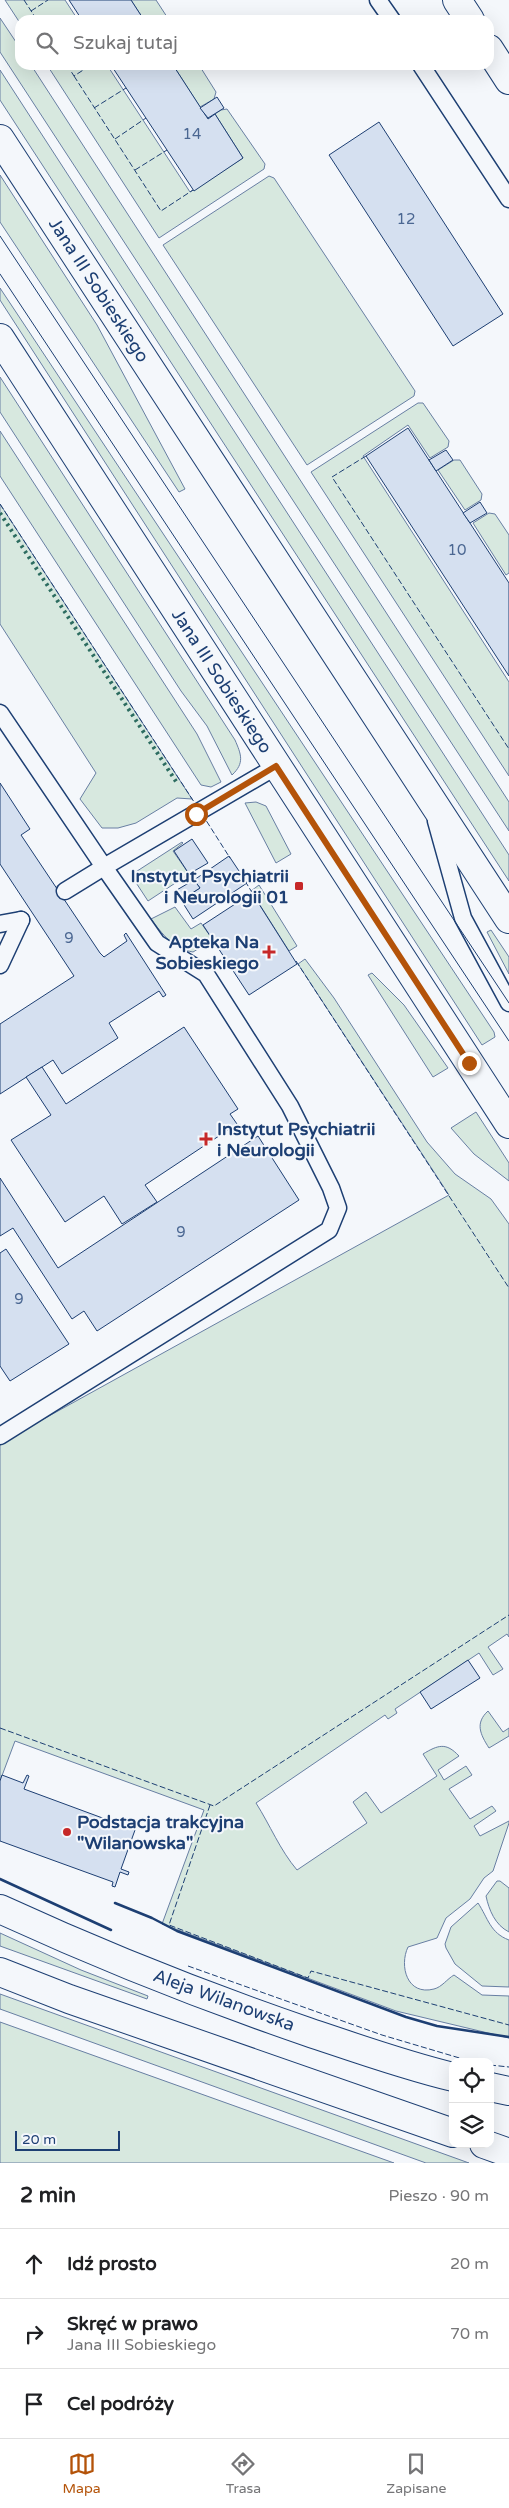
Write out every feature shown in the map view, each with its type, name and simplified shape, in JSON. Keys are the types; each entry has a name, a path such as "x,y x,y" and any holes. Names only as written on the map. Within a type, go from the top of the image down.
{"main road":[{"path":"457,0 467,15"},
{"path":"494,57 509,80"},
{"name":"Jana III Sobieskiego","path":"0,139 509,919"},
{"name":"Jana III Sobieskiego","path":"0,338 509,1124"},
{"name":"Aleja Wilanowska","path":"0,1909 79,1945 244,2010 411,2067 449,2076"},
{"path":"0,1972 68,1999 449,2132"},
{"path":"494,2088 509,2091"},
{"path":"494,2148 509,2153"}],"lane":[{"path":"378,0 388,15"},
{"path":"424,70 509,199"},
{"path":"0,713 156,943 206,974 290,1106 331,1188 338,1208 329,1230 0,1436"},
{"path":"65,891 276,766"},
{"path":"428,795 463,918 509,1003"},
{"path":"0,924 22,920 0,965"}],"shaded area":[{"path":"5,0 65,0 75,15 15,15"},
{"path":"131,0 156,0 166,15 141,15"},
{"path":"0,18 15,40 15,70 34,70 509,802 509,831 0,52"},
{"path":"0,70 509,855 509,881 0,100"},
{"path":"50,70 110,70 190,192 243,158 215,114 221,110 227,109 265,164 264,169 159,238"},
{"path":"176,70 202,70 216,92 214,99 200,107"},
{"path":"0,175 97,325 185,489 179,492 0,222"},
{"path":"269,176 274,178 415,391 414,396 307,465 163,245"},
{"path":"0,288 494,1032 495,1037 482,1045 0,300"},
{"path":"0,377 235,740 241,758 239,766 232,775 207,726 181,691 0,412"},
{"path":"418,403 423,403 449,441 448,447 430,458 408,425 363,456 509,682 509,776 311,472"},
{"path":"0,431 197,734 221,782 211,787 201,785 0,476"},
{"path":"454,460 460,460 482,494 481,500 465,510 438,470"},
{"path":"0,504 192,799 177,798 136,823 118,828 102,828 80,799 96,773 0,624"},
{"path":"489,513 495,514 509,535 509,573 506,575 473,523"},
{"path":"256,802 266,806 291,854 276,863 245,803"},
{"path":"182,842 173,851 189,874 148,901 131,875"},
{"path":"259,885 297,946 289,951 251,891"},
{"path":"175,907 191,929 201,923 213,940 193,952 180,948 169,940 151,919"},
{"path":"491,930 509,957 509,974 487,932"},
{"path":"305,959 334,998 427,1142 455,1174 491,1199 509,1224 509,1637 507,1634 488,1647 503,1669 493,1675 479,1653 395,1709 397,1713 388,1719 385,1715 256,1803 280,1846 297,1870 367,1823 353,1802 366,1792 381,1813 437,1776 423,1754 442,1746 459,1756 438,1770 444,1780 466,1766 472,1775 449,1789 470,1819 492,1806 496,1811 474,1826 480,1836 509,1821 509,1823 493,1871 484,1878 470,1899 446,1918 437,1938 408,1947 405,1955 405,1970 412,1984 417,1988 425,1990 437,1988 454,1975 482,1995 509,1996 509,2038 396,2011 162,1924 204,1810 15,1741 0,1781 0,1443 449,1195 298,964"},
{"path":"372,973 404,1005 448,1068 433,1077 368,975"},
{"path":"476,1112 509,1163 509,1181 474,1154 451,1128"},
{"path":"488,1711 503,1732 509,1728 509,1736 489,1748 480,1729 481,1720"},
{"path":"497,1881 500,1881 509,1888 509,1932 493,1917 486,1896"},
{"path":"478,1903 493,1929 509,1940 509,1987 482,1986 455,1964 446,1948 445,1944 451,1927"},
{"path":"0,1933 81,1970 148,1996 147,1999 0,1946"},
{"path":"0,1994 469,2163 426,2163 0,2009"},
{"path":"0,2022 394,2163 0,2163"}],"building":[{"path":"69,0 131,0 141,15 79,15"},
{"path":"114,70 176,70 208,119 215,114 243,158 194,191"},
{"path":"217,97 224,108 208,118 200,108"},
{"path":"379,122 503,314 453,346 329,155"},
{"path":"408,428 509,583 509,676 366,456"},
{"path":"446,450 453,460 436,471 429,460"},
{"path":"480,502 487,513 470,523 463,513"},
{"path":"0,783 30,829 21,835 100,953 104,957 127,941 124,935 126,933 166,995 163,997 159,991 109,1023 118,1038 62,1074 53,1060 0,1094 0,1024 74,976 0,864"},
{"path":"192,839 208,863 189,874 174,851"},
{"path":"229,856 247,883 193,919 181,900 200,888 194,880"},
{"path":"194,880 200,888 181,900 175,891"},
{"path":"252,893 297,964 249,995 203,925"},
{"path":"184,1027 238,1109 230,1114 237,1124 145,1185 157,1202 122,1224 104,1196 65,1222 11,1140 51,1115 26,1077 42,1067 66,1104"},
{"path":"258,1136 299,1200 97,1331 84,1311 72,1319 13,1228 0,1236 0,1178 58,1268"},
{"path":"6,1249 69,1344 10,1381 0,1366 0,1253"},
{"path":"468,1660 480,1678 431,1709 420,1692"},
{"name":"Podstacja trakcyjna \"Wilanowska\"","path":"2,1775 23,1783 27,1775 29,1776 24,1789 135,1830 121,1869 129,1872 128,1875 120,1872 115,1887 112,1886 113,1882 0,1841 0,1781"}],"tram line":[{"path":"0,236 509,1003"},
{"path":"0,274 509,1041"}],"hedge":[{"path":"0,513 177,783"}],"fence":[{"path":"24,0 34,15"},
{"path":"31,11 48,0"},
{"path":"70,70 74,76 83,70"},
{"path":"74,76 161,211 193,190"},
{"path":"94,108 126,88"},
{"path":"115,139 146,118"},
{"path":"135,170 167,150"},
{"path":"366,456 332,477 509,749"},
{"path":"0,504 198,808"},
{"path":"202,814 230,858"},
{"path":"245,881 253,894"},
{"path":"296,961 509,1288"},
{"path":"0,1728 214,1806 509,1615"},
{"path":"210,1805 169,1925 308,1978 311,1971 509,2025"},
{"path":"188,1966 382,2035 460,2058"},
{"path":"494,2065 509,2067"}],"wall":[{"path":"0,1879 111,1930"},
{"path":"115,1903 152,1918 177,1931 406,2017 437,2026 509,2037"}],"place":[{"name":"Instytut Psychiatrii i Neurologii 01","path":"299,886"},
{"name":"Apteka Na Sobieskiego","path":"269,952"},
{"name":"Instytut Psychiatrii i Neurologii","path":"206,1139"},
{"name":"Podstacja trakcyjna \"Wilanowska\"","path":"67,1832"}],"route":[{"path":"196,814 276,766 469,1063"}]}
